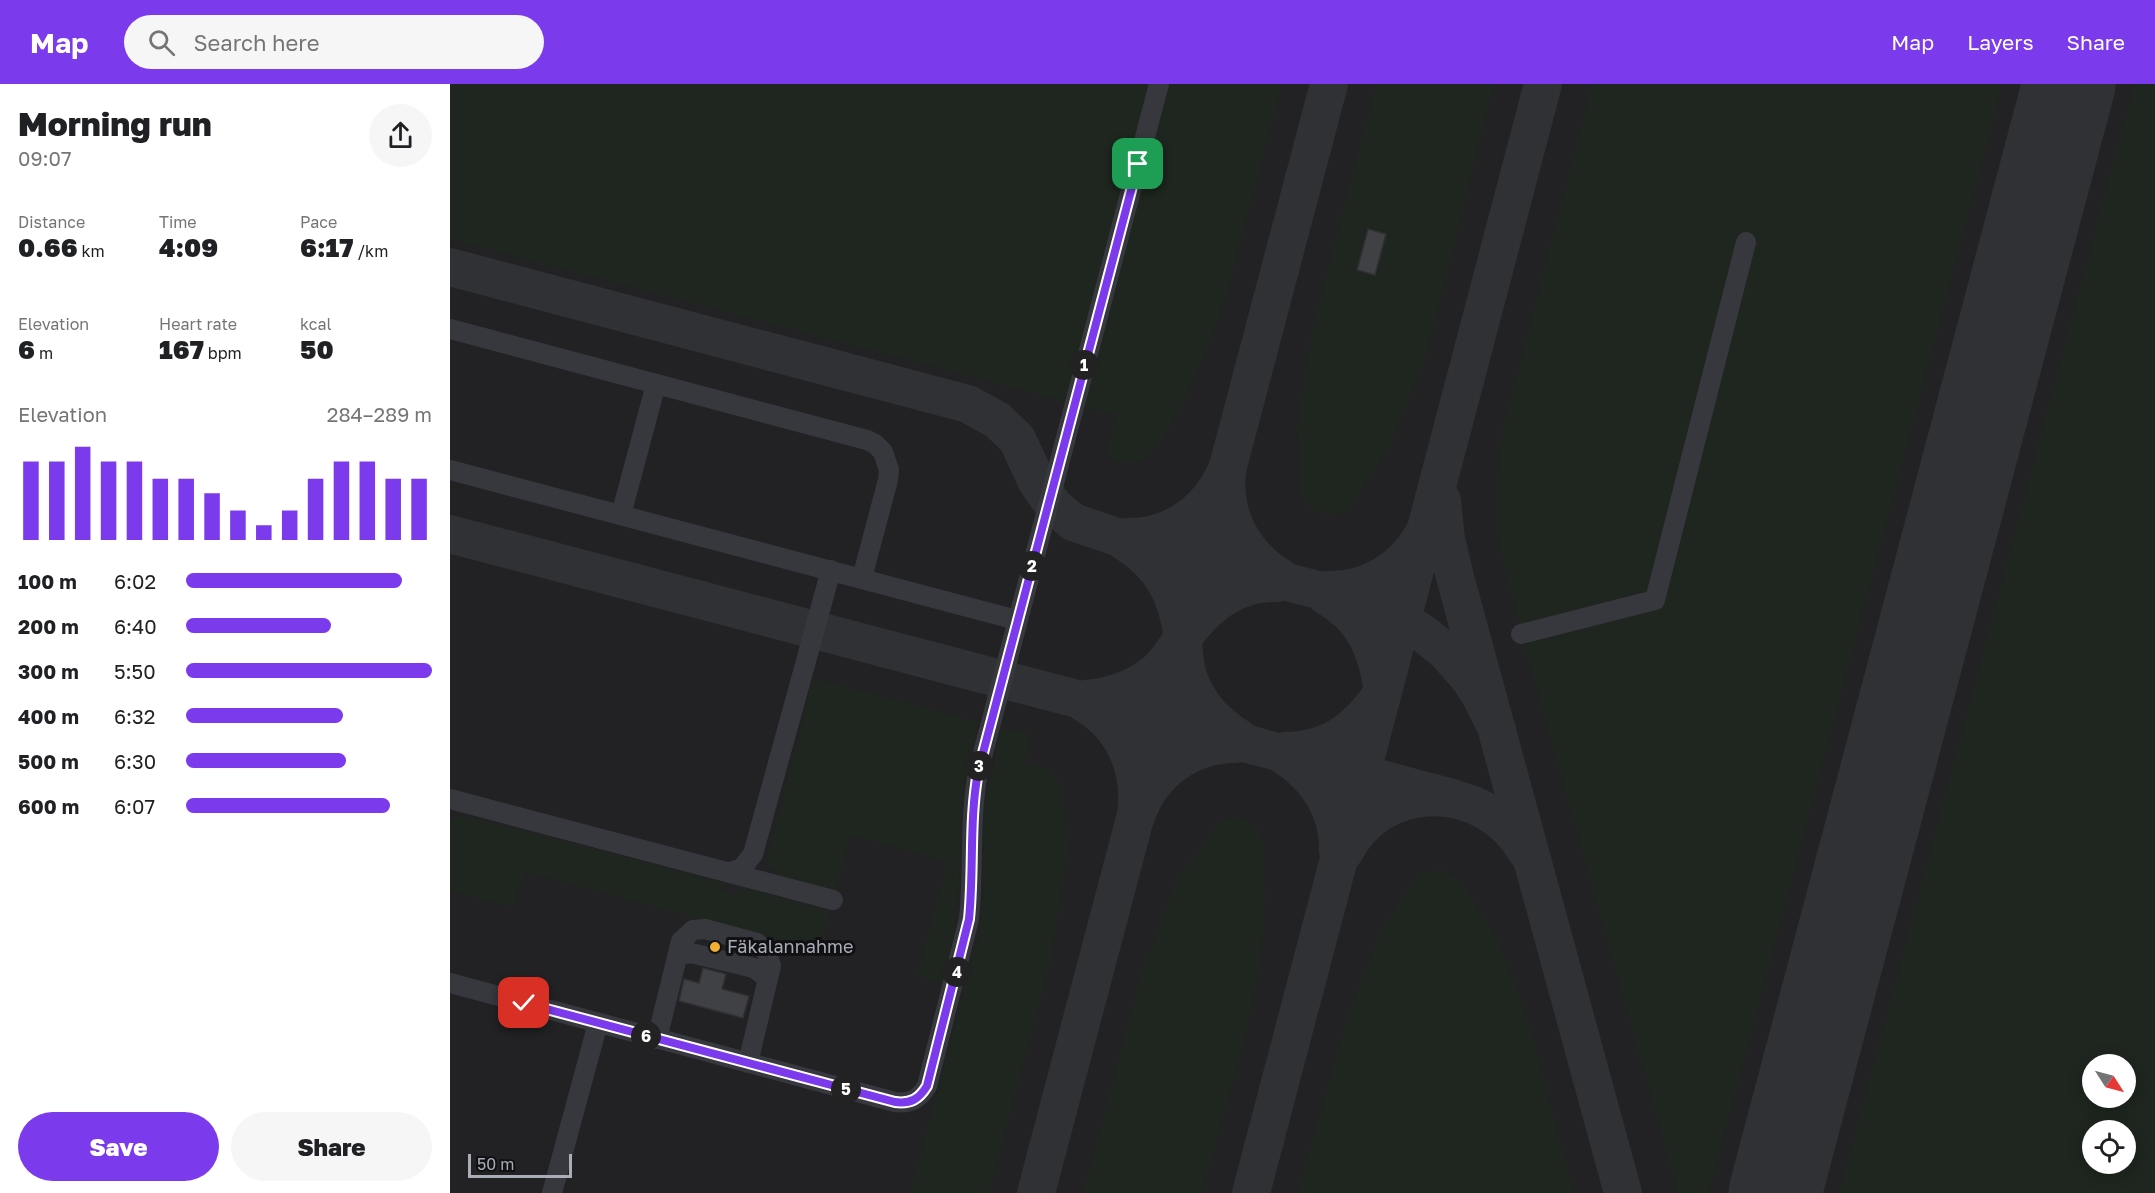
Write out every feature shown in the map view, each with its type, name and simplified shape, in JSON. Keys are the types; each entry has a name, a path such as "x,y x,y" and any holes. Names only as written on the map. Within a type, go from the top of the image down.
{"lane":[{"path":"450,983 895,1102 909,1102 921,1095 927,1086 969,919 974,796 990,727 1159,84"},
{"path":"1521,634 1655,600 1746,243"},
{"path":"450,329 876,444 886,460 889,470 888,480 862,578"},
{"path":"621,515 656,384"},
{"path":"450,470 1017,620"},
{"path":"731,872 742,868 753,854 831,570"},
{"path":"450,799 833,900"},
{"path":"657,1039 681,941 693,930 705,929 757,943 767,952 771,966 747,1063"},
{"path":"678,955 692,954 754,968 768,979"},
{"path":"552,1193 598,1023"}],"shaded area":[{"path":"450,84 2155,84 2155,1193 450,1193"},
{"path":"450,84 1282,84 1224,305 1188,394 1162,440 1144,459 1125,464 1106,454 1116,415 450,239"},
{"path":"1376,84 1494,84 1428,352 1390,447 1351,505 1340,513 1325,515 1310,508 1301,496 1297,427 1312,330"},
{"path":"1592,84 2003,84 1709,1193 1678,1193 1521,634 1498,540 1496,482 1503,427"},
{"path":"2134,84 2155,84 2155,1193 1839,1193"},
{"path":"813,678 978,722 962,794 955,930 941,983 917,976 947,861 851,835 836,890 788,880 779,876 766,863"},
{"path":"1001,728 1032,734 1024,765 1039,766 1051,771 1062,785 1068,848 1051,960 989,1193 910,1193 979,933 984,880 983,824 986,797"},
{"path":"464,815 725,883 723,891 737,895 740,887 830,911 819,950 524,872 514,908 450,891 450,822"},
{"path":"1233,817 1251,823 1257,828 1261,837 1265,860 1265,916 1261,956 1245,1036 1202,1193 1083,1193 1141,974 1176,881 1219,822"},
{"path":"1445,869 1460,880 1494,932 1526,1012 1574,1193 1297,1193 1348,1014 1379,935 1407,889 1425,872"}],"building":[{"path":"1368,229 1386,234 1375,275 1357,270"},
{"path":"703,968 726,974 722,989 749,996 743,1018 679,1001 684,979 699,983"}],"taxiway":[{"path":"1036,1193 1329,84"},
{"path":"1251,1193 1543,84"},
{"path":"450,267 968,404 997,420 1017,439 1037,482 1054,506 1073,522 1117,537 1356,600 1403,620 1446,652 1468,677 1479,693 1497,729"},
{"path":"1127,537 1160,532 1189,518 1212,495 1228,466 1227,500 1237,530 1255,557 1281,578"},
{"path":"1442,500 1446,539 1455,577 1623,1193"},
{"path":"450,534 1453,798"},
{"path":"1328,590 1356,587 1383,576 1405,559 1422,536"},
{"path":"1125,542 1149,561 1172,595 1183,638 1187,674 1198,698 1216,720 1239,738"},
{"path":"1086,699 1106,696 1142,682 1165,663 1200,617 1222,599 1247,587 1277,583"},
{"path":"1285,751 1317,747 1342,735 1364,717 1383,692 1377,662 1367,636 1351,614 1326,596"},
{"path":"1082,702 1109,723 1127,751 1136,783 1136,817 1151,787 1174,764 1187,755 1203,749 1236,744"},
{"path":"1283,755 1306,773 1324,796 1335,822 1338,851"},
{"path":"1345,851 1362,827 1384,810 1408,800 1435,797 1461,801 1486,811 1508,828 1526,851"}],"runway":[{"path":"1775,1193 2069,84"}],"place":[{"name":"Fäkalannahme","path":"715,947"}],"route":[{"path":"524,1003 895,1102 914,1101 921,1095 927,1086 969,919 972,821 978,772 1138,164"}]}
